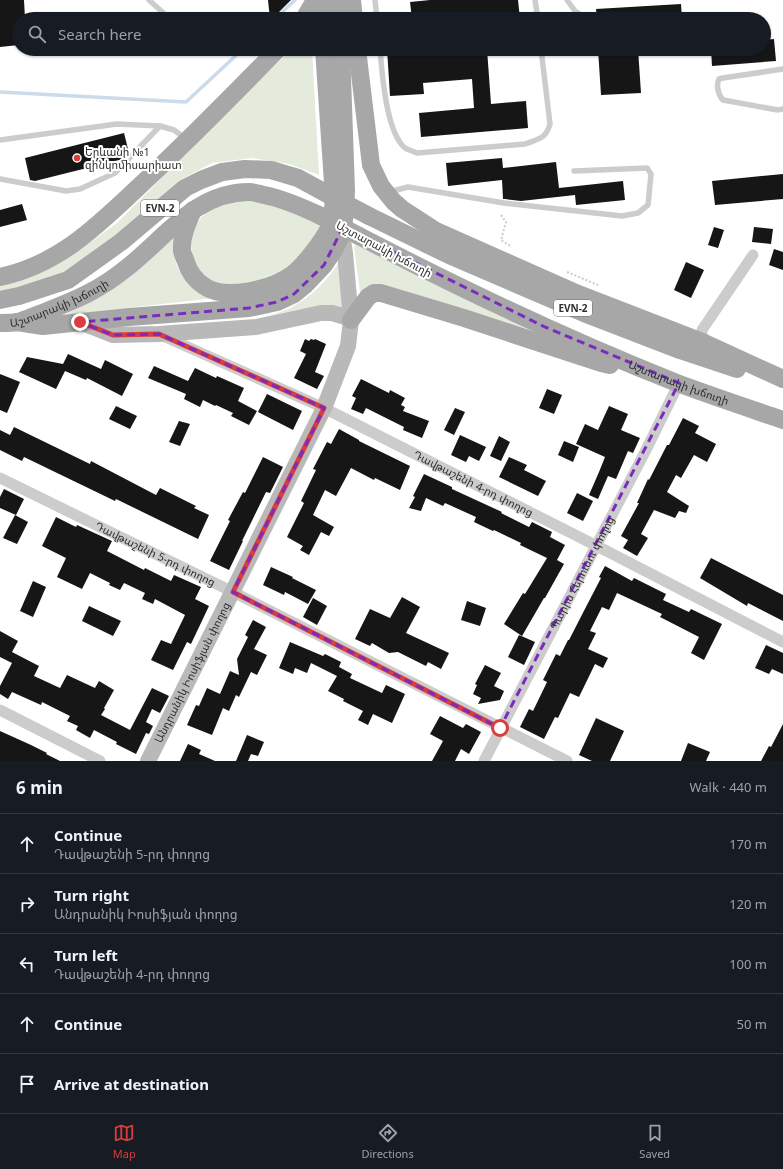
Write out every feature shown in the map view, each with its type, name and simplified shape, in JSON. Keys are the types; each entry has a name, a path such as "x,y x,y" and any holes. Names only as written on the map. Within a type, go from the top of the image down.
{"main road":[{"path":"308,12 315,0"},
{"path":"321,0 322,12"},
{"path":"338,0 339,12"},
{"path":"352,0 353,12"},
{"path":"0,277 12,275 46,262 72,246 102,221 188,141 271,56"},
{"path":"193,210 184,231 182,251 190,272 204,286 219,292 233,293 251,291 270,286 293,274 311,255 329,228 333,214 324,56"},
{"path":"8,322 43,326 129,317 249,308 277,302 294,294 324,265 334,250 350,235 345,213 346,190 341,56"},
{"path":"358,56 371,165 381,186 393,201 402,209 436,231 578,294 702,342 783,379"},
{"name":"Աշտարակի խճուղի","path":"0,300 19,296 68,280 121,242 186,188 201,180 222,172 245,169 271,170 298,178 369,216 448,255 584,313 680,350 783,385"},
{"name":"Աշտարակի խճուղի","path":"8,322 74,301 95,290 124,270 177,222 193,210 212,200 229,194 250,192 276,197 321,216 350,235 545,327 671,380 783,420"},
{"path":"351,320 368,297 374,293 381,293 464,318 601,363 671,380"}],"street":[{"name":"Անդրանիկ Իոսիֆյան փողոց","path":"148,761 324,408 348,346 351,320 346,253 350,235 332,197"},
{"path":"702,342 702,330 753,255"},
{"path":"80,322 113,335 159,334 256,327 321,313 332,313 351,320"},
{"name":"Դավթաշենի 4-րդ փողոց","path":"159,334 324,408 783,642"},
{"name":"Պարիս Հերունու փողոց","path":"484,761 595,545 646,450 671,380"},
{"name":"Դավթաշենի 5-րդ փողոց","path":"0,478 233,592 567,761"},
{"path":"0,710 100,761"}],"lane":[{"path":"149,0 162,12"},
{"path":"375,0 376,12"},
{"path":"535,0 537,12"},
{"path":"567,0 576,12"},
{"path":"381,56 383,86 395,133 405,148 416,153 525,144 542,138 548,132 550,124 542,56"},
{"path":"783,69 723,78 719,79 718,81 718,94 723,100 778,110 783,109"},
{"path":"0,140 117,124 160,126 174,130 188,141"},
{"path":"0,179 66,191 80,189 114,173 160,126"},
{"path":"386,192 408,187 504,203 622,216 638,213 648,205 651,174 648,168 574,171"}],"highlighted area":[{"path":"343,227 545,327 679,383 500,728 233,592 324,408 159,334 113,335 80,322 249,308 277,302 294,294 324,265"}],"shaded area":[{"path":"285,56 312,56 319,175 289,164 252,158 212,163 180,180 102,248 68,270 33,285 0,293 0,283 39,272 74,254 117,223"},
{"path":"245,200 275,203 322,225 309,248 297,262 285,271 243,284 220,284 204,275 198,268 191,249 191,240 198,222 209,211 224,204"},
{"path":"176,232 174,256 180,272 190,283 215,298 64,315 85,305 119,284"},
{"path":"360,244 578,350 399,293 361,299 354,246"},
{"path":"341,258 348,313 301,309 268,316 289,308 307,298 332,273"}],"building":[{"path":"0,0 24,0 25,12 12,12 12,46 0,47"},
{"path":"268,0 291,0 279,12 269,12"},
{"path":"430,0 518,0 519,12 411,12 410,2"},
{"path":"681,4 682,12 596,12 596,9"},
{"path":"771,39 774,39 776,61 712,66 711,56 771,56"},
{"path":"387,56 488,56 491,104 526,101 528,128 421,137 419,113 474,108 472,79 423,83 424,94 390,96"},
{"path":"598,56 638,56 641,93 601,95"},
{"name":"Երևանի №1 զինկոմիսարիատ","path":"124,133 129,153 123,159 35,181 30,180 25,158"},
{"path":"502,158 503,168 556,162 559,188 623,181 625,200 576,205 575,195 521,201 503,199 502,180 448,186 446,163"},
{"path":"783,174 783,199 715,205 712,181"},
{"path":"22,204 27,220 0,227 0,210"},
{"path":"714,227 724,230 718,248 708,245"},
{"path":"754,227 773,229 771,244 752,242"},
{"path":"774,249 783,252 783,270 769,265"},
{"path":"686,262 704,270 691,298 674,290"},
{"path":"305,339 309,341 311,339 315,339 326,344 315,372 324,376 317,389 294,378 306,354 300,351"},
{"path":"68,354 101,369 105,360 133,374 122,396 87,378 86,380 65,371 56,389 19,372 27,357 63,364"},
{"path":"154,366 188,381 195,368 216,378 217,376 244,388 238,401 257,411 249,425 231,416 233,413 203,400 200,407 184,399 186,394 148,378"},
{"path":"0,374 20,382 7,413 0,410"},
{"path":"361,379 389,393 390,390 405,398 401,405 405,407 403,411 429,421 422,438 403,430 404,427 366,408 363,414 351,409 356,398 352,396"},
{"path":"547,389 562,395 554,414 539,408"},
{"path":"267,394 302,411 293,430 258,412"},
{"path":"116,406 137,416 130,429 109,419"},
{"path":"609,406 628,414 621,430 640,438 633,453 628,451 616,479 608,476 598,499 589,495 605,457 576,444 585,424 598,430"},
{"path":"455,408 465,412 454,435 444,430"},
{"path":"683,418 699,426 695,433 716,444 707,462 694,455 681,478 676,475 667,492 689,506 686,513 679,511 675,518 654,510 641,534 648,538 637,556 623,548 628,540 621,536 639,503 637,503 648,479 649,480"},
{"path":"179,421 190,424 180,446 169,442"},
{"path":"14,427 90,464 91,461 156,495 160,488 196,506 194,508 209,515 198,539 116,499 115,501 24,457 22,461 0,450 0,430 10,435"},
{"path":"339,429 359,441 410,466 400,490 375,478 374,480 351,468 336,496 325,490 313,515 334,527 329,536 321,532 309,555 300,550 303,546 287,537 304,503 301,501 316,470 313,469 327,442 331,444"},
{"path":"460,435 486,447 479,461 469,456 466,462 451,455"},
{"path":"499,436 510,442 501,461 490,456"},
{"path":"564,441 579,447 573,462 558,455"},
{"path":"263,457 283,467 270,493 266,492 229,570 210,561 230,521 228,520 243,492 245,493"},
{"path":"509,457 527,465 524,470 546,481 538,496 499,477"},
{"path":"424,474 452,487 452,489 502,512 501,513 529,527 532,522 552,532 550,537 565,545 557,560 564,564 522,636 504,624 523,593 525,594 547,558 520,545 521,543 474,522 476,517 445,503 443,506 426,498 421,511 409,508"},
{"path":"4,489 24,499 16,515 0,508 0,497"},
{"path":"577,493 593,501 583,521 567,513"},
{"path":"15,515 28,522 17,544 3,538"},
{"path":"56,517 76,527 77,525 112,541 107,551 144,570 145,568 171,581 174,575 201,587 195,599 209,606 191,644 187,642 173,670 151,660 161,640 171,644 185,615 155,599 153,604 142,599 145,593 124,583 120,590 90,573 82,589 57,577 66,558 42,546"},
{"path":"711,558 783,595 783,621 748,603 747,606 700,578"},
{"path":"605,566 632,581 634,578 666,594 663,600 689,612 691,609 722,624 704,660 691,653 699,637 660,617 662,614 617,593 609,610 602,607 590,631 596,633 588,649 608,658 603,668 595,664 579,697 570,693 558,718 555,717 544,739 520,727 529,709 533,711 547,682 543,680 556,654 560,656 569,640 601,578 599,577"},
{"path":"271,567 316,590 308,604 285,592 284,595 263,585"},
{"path":"33,581 46,587 33,617 20,611"},
{"path":"402,597 420,607 406,633 449,653 441,669 428,662 426,666 398,652 389,653 372,643 370,646 355,639 370,609 390,618"},
{"path":"313,598 327,606 317,625 303,617"},
{"path":"467,601 486,608 480,626 461,620"},
{"path":"89,606 121,621 113,636 82,621"},
{"path":"253,620 266,627 254,649 267,655 257,675 251,672 239,697 236,695 229,711 223,708 212,735 187,725 196,705 199,706 207,688 220,694 230,671 239,675 237,659 248,637 245,635"},
{"path":"0,631 18,641 12,652 39,666 34,676 60,688 67,675 95,688 99,681 114,690 101,715 130,730 152,688 169,696 160,713 152,709 146,722 153,726 149,734 146,733 136,754 116,744 117,742 94,730 90,738 76,730 78,726 67,721 70,716 42,702 41,705 12,692 8,699 0,694 0,686 12,663 0,657"},
{"path":"519,635 535,642 524,665 508,657"},
{"path":"290,642 323,656 325,654 341,662 339,667 352,674 350,678 382,693 386,685 405,694 392,723 373,714 368,725 358,720 363,711 343,701 344,699 328,691 337,676 311,663 307,673 295,668 293,674 279,668"},
{"path":"766,645 783,653 783,674 772,669 769,674 755,668"},
{"path":"485,665 501,673 494,686 504,691 500,700 478,704 481,698 473,694 477,685 475,684"},
{"path":"440,716 463,728 466,724 481,732 469,754 461,749 455,761 432,761 443,741 430,734"},
{"path":"596,718 624,731 610,761 592,761 579,755"},
{"path":"783,724 783,761 761,761 769,746 771,747"},
{"path":"0,731 47,753 46,754 60,761 0,761"},
{"path":"247,735 264,742 258,756 251,754 248,761 236,761"},
{"path":"688,743 710,752 706,761 681,761"},
{"path":"188,744 201,750 199,754 215,761 180,761"}],"waterway":[{"path":"282,12 295,0"},
{"path":"0,92 186,102 235,56"}],"place":[{"name":"Երևանի №1 զինկոմիսարիատ","path":"77,158"}],"route":[{"path":"80,322 113,335 159,334 324,408 233,592 500,728"}]}
